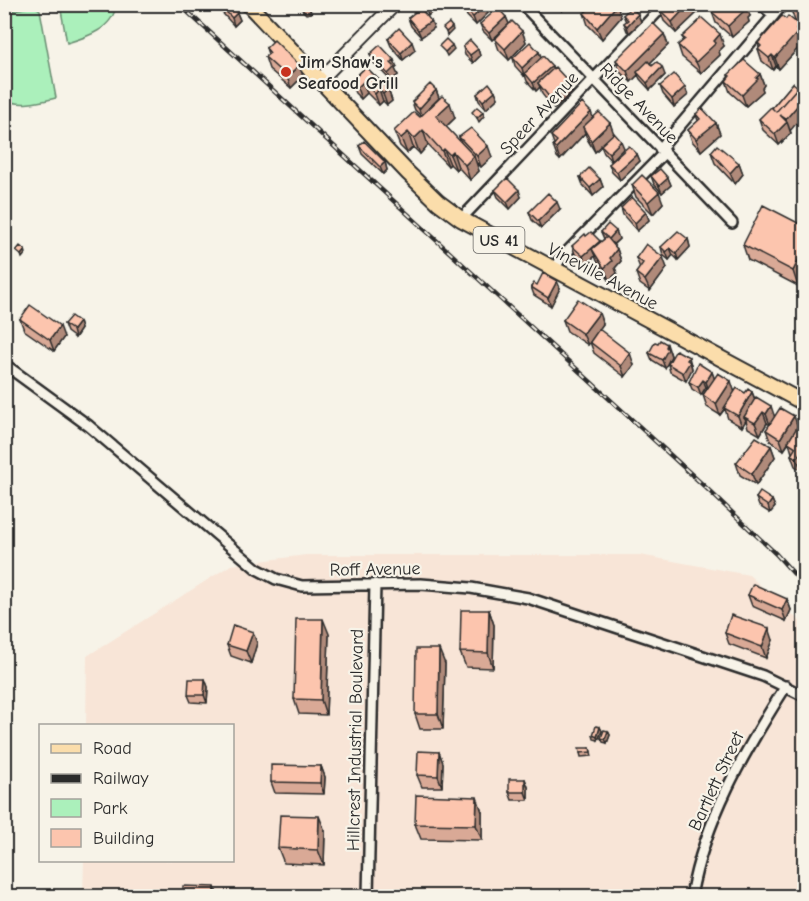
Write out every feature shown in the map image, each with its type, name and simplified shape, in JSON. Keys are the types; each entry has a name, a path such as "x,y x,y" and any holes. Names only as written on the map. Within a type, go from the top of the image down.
{"main road":[{"name":"Vineville Avenue","path":"248,4 438,202 461,219 804,403"}],"street":[{"path":"320,80 395,4"},
{"name":"Ridge Avenue","path":"522,4 732,223"},
{"name":"Speer Avenue","path":"461,219 665,4"},
{"path":"760,4 774,15"},
{"path":"554,270 562,257 662,151 783,4"},
{"name":"Roff Avenue","path":"4,364 89,426 257,569 276,579 302,586 375,584 471,588 528,598 731,665 786,686 804,696"},
{"name":"Hillcrest Industrial Boulevard","path":"368,897 375,584"},
{"name":"Bartlett Street","path":"691,897 708,831 724,794 747,748 786,686"}],"shaded area":[{"path":"306,555 640,555 749,575 804,625 804,896 83,896 84,862 234,862 234,724 86,724 87,656 231,565"}],"green space":[{"path":"60,4 116,5 110,20 98,31 67,43"},
{"path":"34,6 40,10 56,98 30,103 11,102 5,100 5,12"}],"building":[{"path":"219,4 229,4 237,13 232,18"},
{"path":"427,4 431,9 427,12 421,6"},
{"path":"468,4 487,4 473,17 464,8"},
{"path":"585,4 616,4 597,28 584,13 589,9"},
{"path":"666,4 689,4 672,22 660,10"},
{"path":"715,4 746,5 743,8 745,10 728,26 712,12 716,8"},
{"path":"792,4 804,4 804,15 791,10"},
{"path":"631,7 638,14 627,26 624,23 628,20 623,15"},
{"path":"420,8 431,21 418,30 408,18"},
{"path":"498,8 506,17 489,33 480,24"},
{"path":"782,16 786,19 788,16 799,25 796,29 799,31 775,58 772,55 769,58 758,49 761,46 758,43"},
{"path":"702,18 720,34 714,41 716,43 696,62 678,45 685,39 682,37"},
{"path":"512,21 522,31 505,49 495,39"},
{"path":"449,23 452,27 446,32 443,28"},
{"path":"653,23 664,34 627,71 616,60"},
{"path":"399,28 412,42 401,53 388,39"},
{"path":"446,39 452,45 445,52 439,46"},
{"path":"274,40 299,65 287,77 265,57 270,53 266,48"},
{"path":"470,40 478,49 470,55 463,47"},
{"path":"530,42 539,52 522,68 513,58"},
{"path":"380,45 394,60 391,63 395,67 388,74 370,54"},
{"path":"543,56 552,66 533,83 525,73"},
{"path":"744,60 760,74 742,95 726,81 730,76 728,75"},
{"path":"648,61 652,66 657,62 662,67 647,83 637,72"},
{"path":"366,67 388,89 383,94 379,89 375,94 363,82 357,88 350,82"},
{"path":"555,67 568,81 550,98 538,83"},
{"path":"674,74 685,87 672,99 660,86"},
{"path":"489,83 495,91 483,101 477,94"},
{"path":"793,83 798,87 776,112 772,108"},
{"path":"430,84 436,90 419,109 412,102"},
{"path":"799,86 804,90 804,98 786,119 780,115 787,122 775,134 759,119 771,107 776,112"},
{"path":"442,96 450,103 436,116 474,156 465,165 453,152 450,155 444,149 442,151 423,130 414,139 408,132 401,138 394,131 414,112 420,117"},
{"path":"582,103 591,112 556,148 553,146 557,141 551,136"},
{"path":"477,107 483,112 477,118 472,112"},
{"path":"702,108 716,123 696,139 688,130 700,119 696,114"},
{"path":"599,112 610,123 591,141 583,127"},
{"path":"471,128 488,146 477,156 459,137"},
{"path":"614,133 621,141 609,153 601,145"},
{"path":"364,141 385,162 380,167 359,146"},
{"path":"717,145 739,163 730,173 711,152"},
{"path":"629,146 637,154 617,172 609,164"},
{"path":"589,168 600,179 590,188 580,177"},
{"path":"660,169 668,178 659,186 651,176"},
{"path":"642,175 659,192 648,202 632,185"},
{"path":"507,178 519,190 507,202 495,190"},
{"path":"548,193 557,202 538,221 529,212"},
{"path":"632,197 646,212 635,223 621,208"},
{"path":"763,205 804,226 804,248 793,271 743,245"},
{"path":"608,224 616,231 609,239 601,232"},
{"path":"678,231 688,239 676,253 670,248 666,252 661,247"},
{"path":"591,232 600,241 583,256 572,246 585,234 586,236"},
{"path":"607,237 617,249 610,258 612,261 604,268 592,249"},
{"path":"646,244 663,257 645,280 636,273 643,263 636,258"},
{"path":"20,246 25,250 21,255 16,251"},
{"path":"543,273 557,281 548,298 531,287 534,283 537,285"},
{"path":"578,299 599,313 583,334 563,320"},
{"path":"30,305 60,326 50,340 20,319"},
{"path":"71,316 79,322 73,330 64,324"},
{"path":"599,329 630,353 621,366 590,342"},
{"path":"660,340 667,344 668,349 662,360 649,353 655,342 658,343"},
{"path":"676,350 689,357 687,360 690,362 683,373 668,364"},
{"path":"698,363 712,372 706,382 703,380 698,387 689,382"},
{"path":"718,373 731,381 716,404 703,395"},
{"path":"737,388 745,393 748,389 752,392 738,416 724,408"},
{"path":"756,397 771,406 766,414 763,412 755,423 744,417"},
{"path":"780,408 794,416 780,439 766,430"},
{"path":"802,419 804,420 804,446 797,458 791,455 796,447 788,442"},
{"path":"756,437 771,446 752,474 736,463"},
{"path":"760,492 772,500 768,506 756,498"},
{"path":"753,584 787,599 782,610 748,595"},
{"path":"461,610 489,610 488,653 460,652"},
{"path":"731,615 769,628 762,647 725,633"},
{"path":"296,619 323,619 321,700 294,699"},
{"path":"233,625 253,632 246,651 227,645"},
{"path":"416,649 439,649 438,714 415,714"},
{"path":"189,679 205,679 204,695 188,695"},
{"path":"596,726 600,727 597,737 593,735"},
{"path":"604,730 608,731 605,739 601,738"},
{"path":"579,748 590,748 591,752 580,753"},
{"path":"418,751 439,752 438,776 417,775"},
{"path":"271,765 321,766 320,783 271,782"},
{"path":"509,779 525,779 525,792 509,792"},
{"path":"416,795 477,797 476,825 415,824"},
{"path":"280,815 319,816 318,850 278,848"},
{"path":"183,886 215,887 214,897 183,897"},
{"path":"614,894 644,894 644,897 614,897"}],"railway":[{"path":"179,4 702,484 776,554 804,585"}],"place":[{"name":"Jim Shaw's Seafood Grill","path":"286,72"}]}
